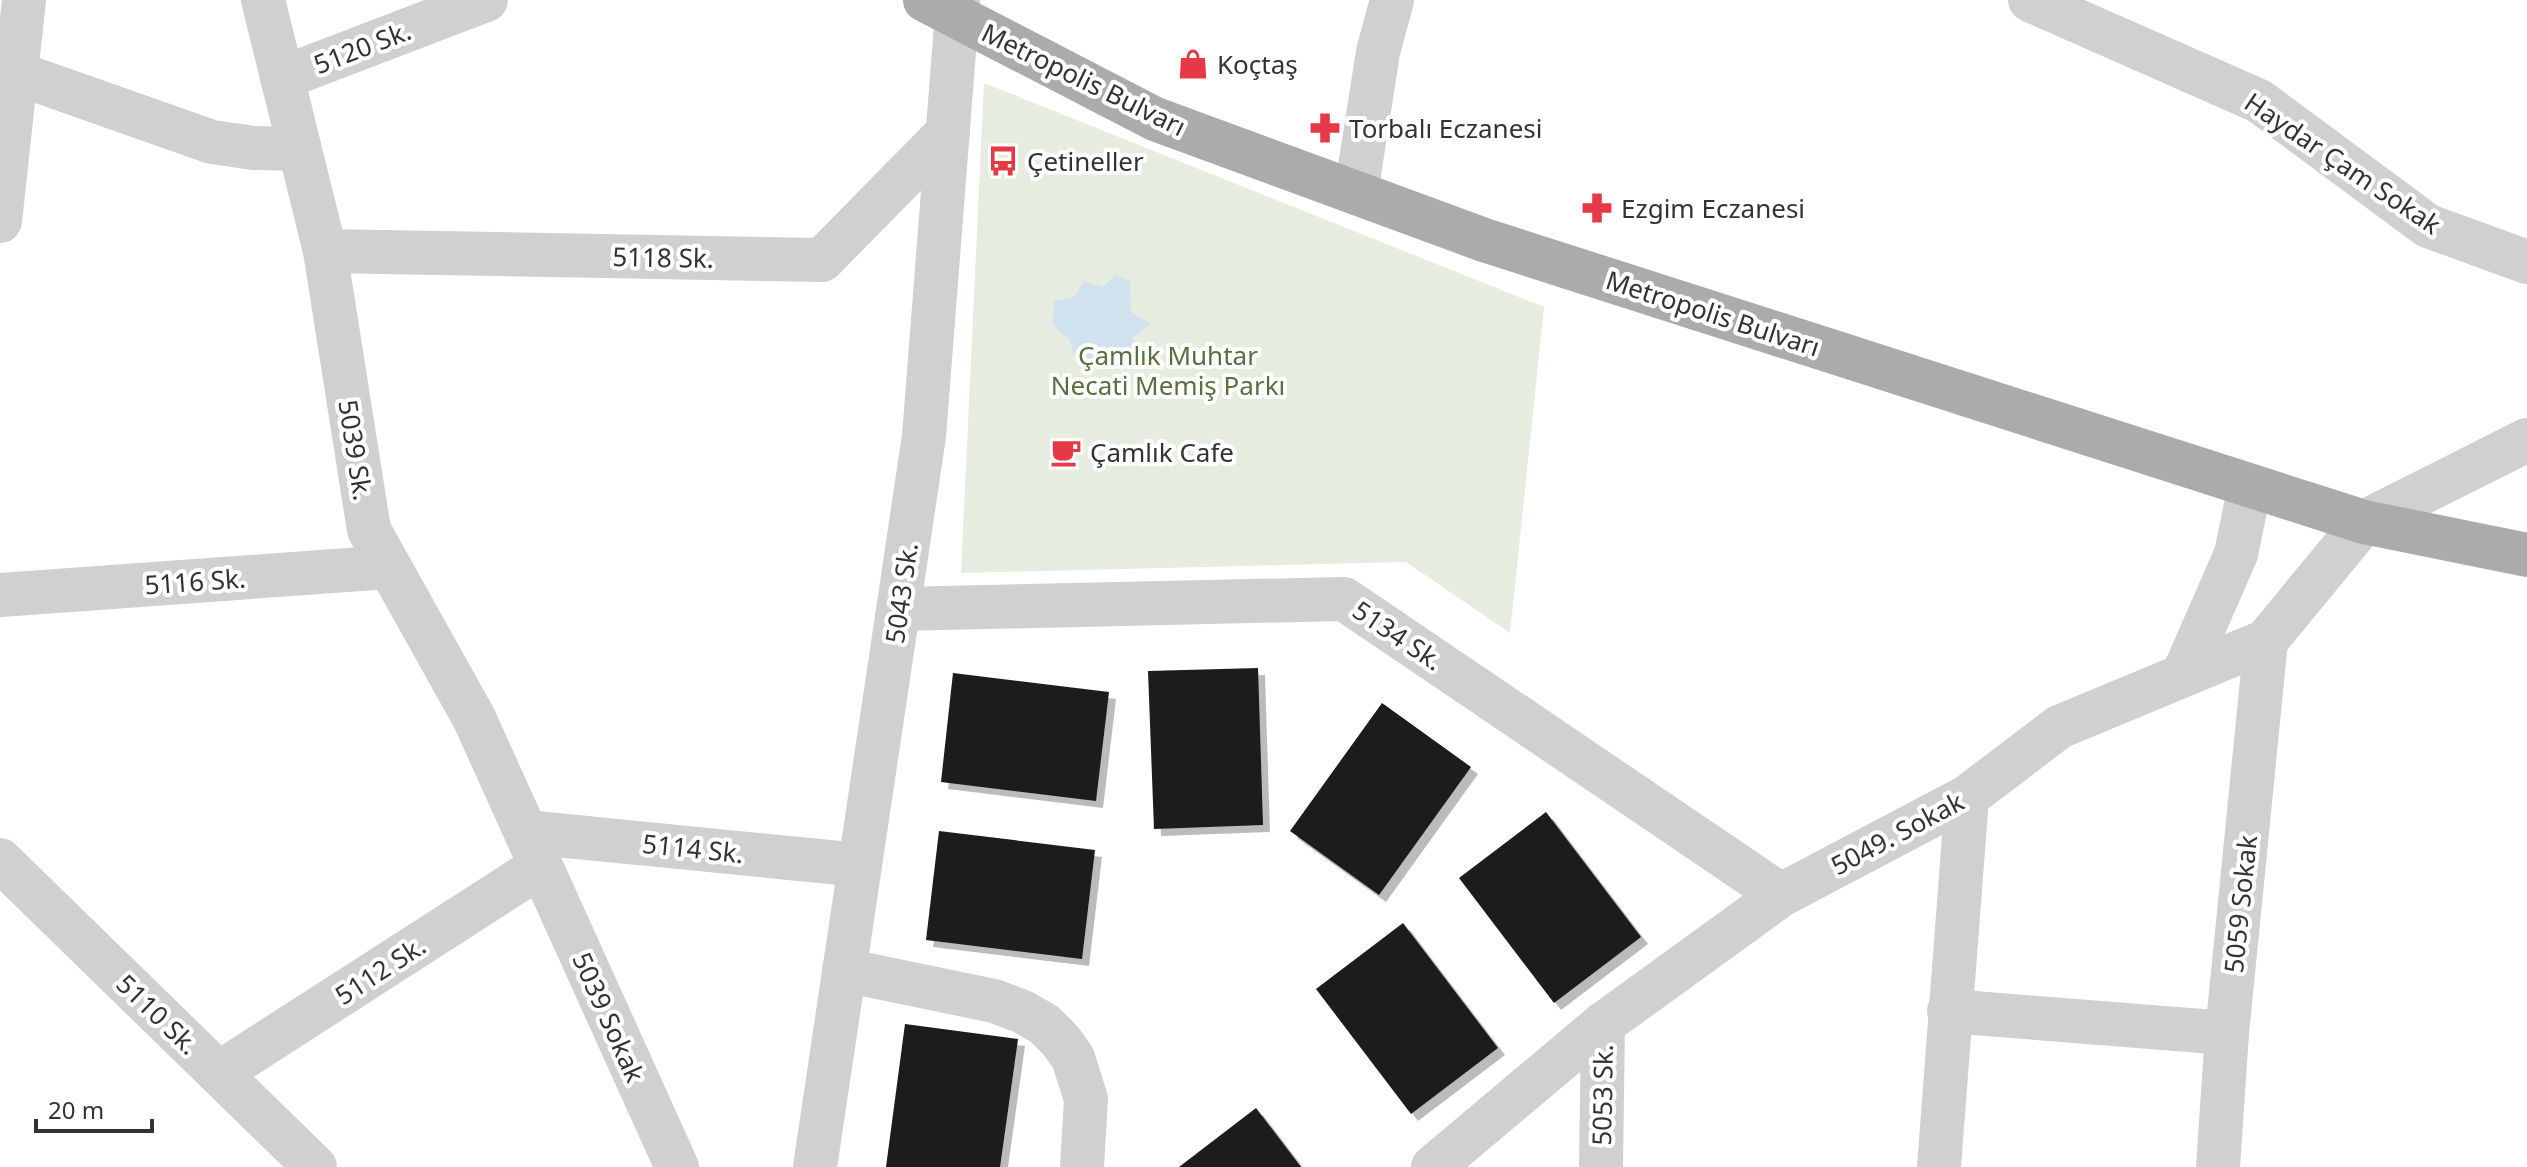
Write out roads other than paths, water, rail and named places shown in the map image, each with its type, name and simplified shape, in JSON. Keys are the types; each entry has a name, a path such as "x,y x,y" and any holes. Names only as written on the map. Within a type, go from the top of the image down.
{"main road":[{"name":"Metropolis Bulvarı","path":"946,5 1155,119 1484,240 2364,522 2527,555"}],"street":[{"name":"5039 Sk.","path":"263,0 325,251 369,530 474,718 534,849"},
{"name":"5120 Sk.","path":"282,78 486,0"},
{"path":"1356,193 1378,52 1392,0"},
{"name":"Haydar Çam Sokak","path":"2030,0 2097,14 2259,101 2428,226 2527,262"},
{"name":"5043 Sk.","path":"815,1167 924,436 948,132 946,5"},
{"path":"1,208 16,73 15,11"},
{"path":"16,73 212,142 254,148 299,149"},
{"name":"5118 Sk.","path":"325,251 822,260 948,132"},
{"path":"2364,522 2527,440"},
{"path":"2183,675 2236,554 2250,486"},
{"name":"5049. Sokak","path":"1433,1167 1603,1024 1781,895 1967,797 2059,727 2266,641 2364,522"},
{"name":"5116 Sk.","path":"0,595 389,567"},
{"name":"5134 Sk.","path":"899,609 1344,599 1781,895"},
{"name":"5059 Sokak","path":"2218,1167 2227,1033 2266,641"},
{"path":"1939,1167 1967,797"},
{"name":"5114 Sk.","path":"534,849 860,865"},
{"name":"5112 Sk.","path":"219,1073 534,849"},
{"name":"5039 Sokak","path":"534,849 677,1167"},
{"name":"5110 Sk.","path":"0,860 315,1167"},
{"path":"844,970 994,1001 1044,1024 1073,1058 1086,1099 1082,1167"},
{"path":"1949,1011 2227,1033"},
{"name":"5053 Sk.","path":"1601,1167 1603,1024"}],"water":[{"path":"1116,275 1130,281 1131,312 1150,324 1133,337 1131,363 1090,365 1073,353 1070,340 1053,325 1054,301 1074,297 1084,281 1103,287"}],"place":[{"name":"Koçtaş","path":"1193,64"},
{"name":"Torbalı Eczanesi","path":"1325,128"},
{"name":"Çetineller","path":"1003,161"},
{"name":"Ezgim Eczanesi","path":"1597,208"},
{"name":"Çamlık Cafe","path":"1066,452"}],"park label":[{"name":"Çamlık Muhtar Necati Memiş Parkı","path":"1168,370"}]}
